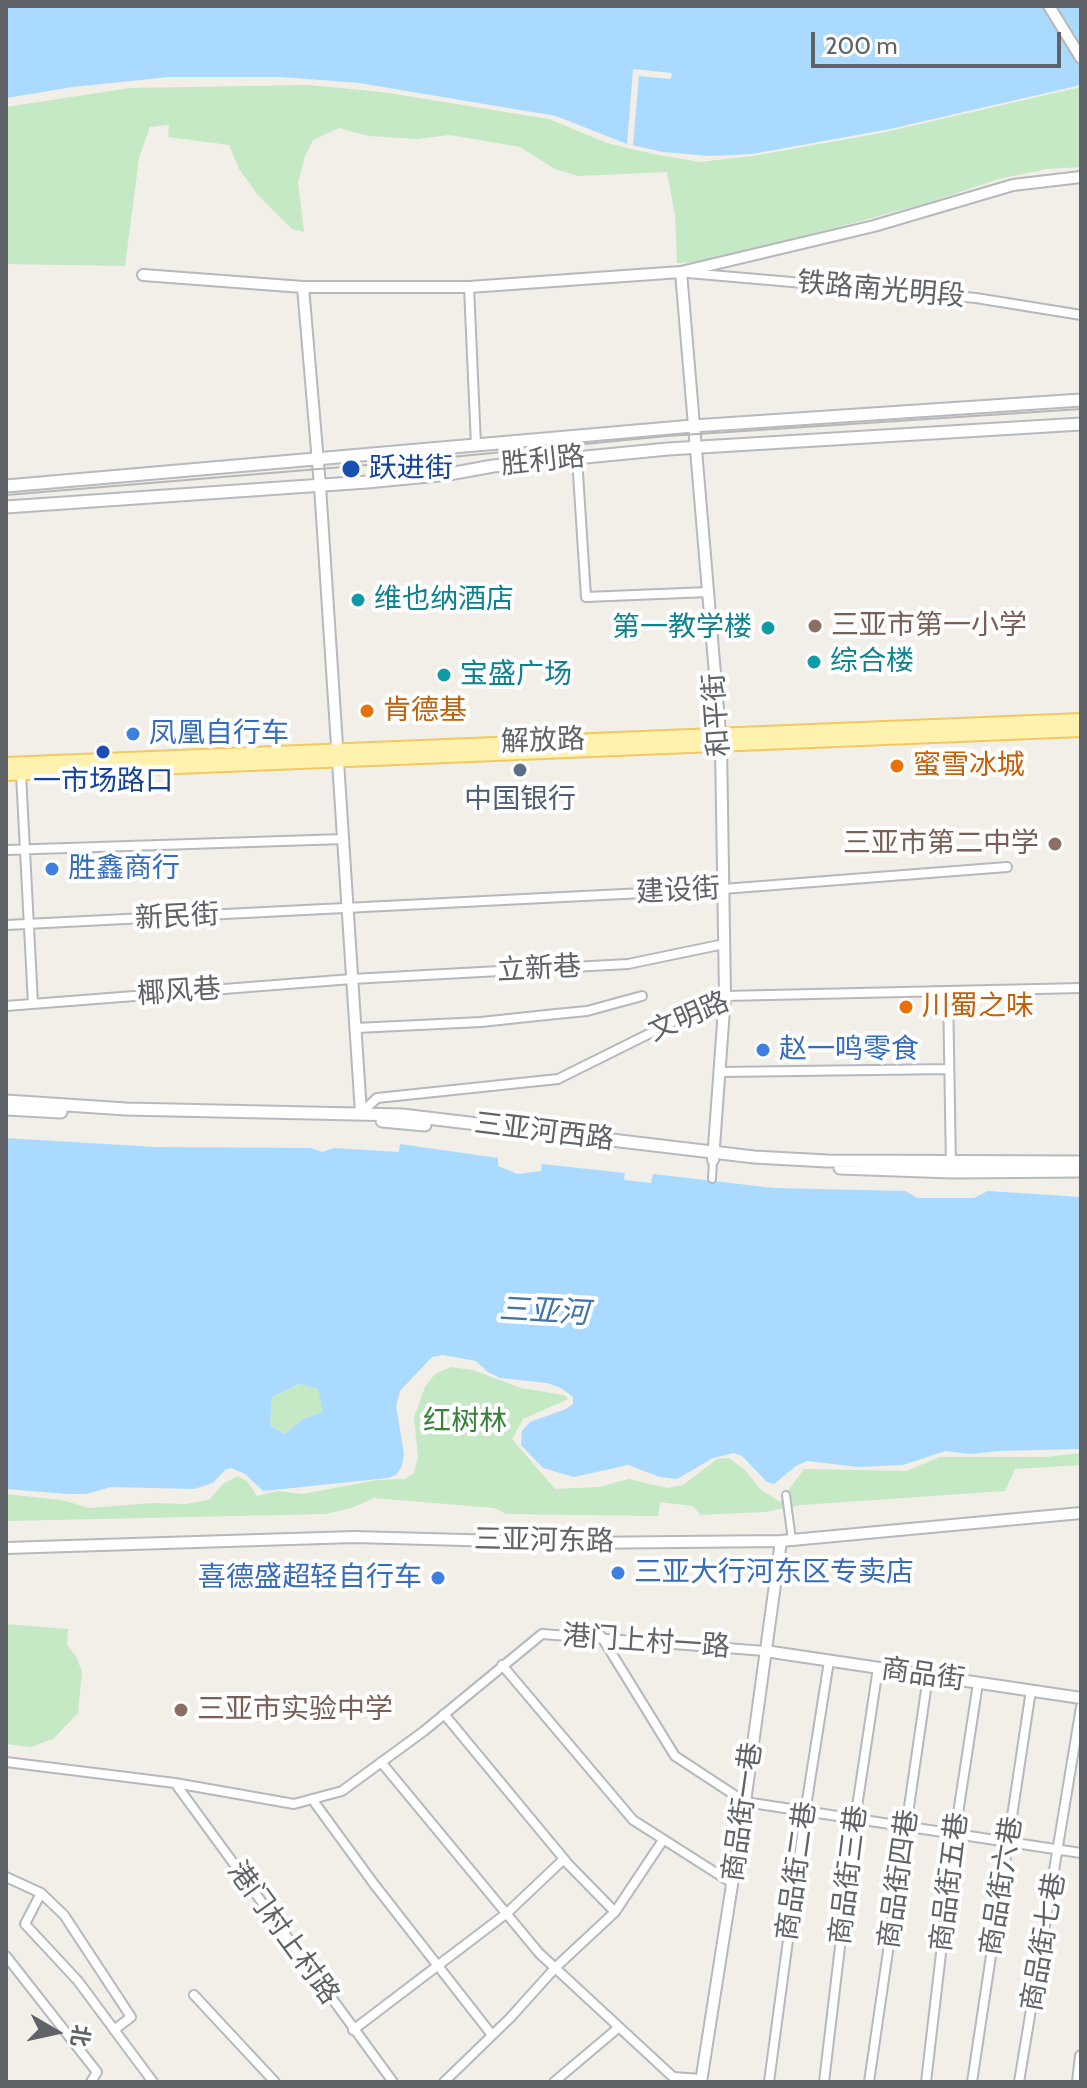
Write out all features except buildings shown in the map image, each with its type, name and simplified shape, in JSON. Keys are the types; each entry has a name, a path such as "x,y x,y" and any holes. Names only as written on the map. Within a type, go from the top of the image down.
{"main road":[{"name":"胜利路","path":"6,486 693,426 1081,400"},
{"name":"胜利路","path":"6,507 320,486 695,447 1081,424"},
{"name":"解放路","path":"6,774 1081,720"},
{"name":"解放路","path":"720,740 1081,730"},
{"name":"解放路","path":"6,764 339,756"},
{"name":"三亚河西路","path":"6,1101 126,1109 361,1113 451,1121 714,1156"},
{"name":"三亚河西路","path":"6,1109 127,1116 361,1119 714,1156 1081,1171"},
{"name":"三亚河西路","path":"951,1167 1081,1162"}],"street":[{"path":"1049,6 1081,58"},
{"path":"143,275 303,287 469,287 681,272 874,226 1013,185 1081,177"},
{"name":"铁路南光明段","path":"681,272 976,298 1081,315"},
{"name":"和平街","path":"681,272 720,740 725,996 714,1156"},
{"path":"303,287 339,756 361,1113"},
{"path":"469,287 476,445"},
{"path":"577,458 586,597 708,592"},
{"path":"21,774 33,1004"},
{"path":"6,850 344,839"},
{"name":"建设街","path":"348,908 723,889 1007,867"},
{"name":"新民街","path":"6,925 348,908"},
{"name":"立新巷","path":"352,979 628,964 724,944"},
{"name":"椰风巷","path":"6,1006 352,979"},
{"name":"文明路","path":"361,1113 377,1098 558,1079 725,996 1081,988"},
{"path":"948,991 951,1167"},
{"path":"356,1028 481,1022 587,1011 642,996"},
{"path":"720,1072 949,1069"},
{"path":"712,1179 714,1156"},
{"path":"786,1495 786,1541"},
{"name":"三亚河东路","path":"6,1548 354,1537 574,1543 786,1541 1081,1513"},
{"name":"商品街一巷","path":"701,2081 745,1802 765,1651 786,1541"},
{"name":"港门上村一路","path":"312,1799 342,1791 444,1714 542,1634 601,1636 765,1651"},
{"path":"601,1636 675,1756 745,1802 1081,1853"},
{"name":"商品街","path":"765,1651 1081,1698"},
{"name":"商品街二巷","path":"769,2082 829,1661"},
{"path":"502,1665 633,1820 732,1883"},
{"name":"商品街三巷","path":"824,2082 855,1820 878,1668"},
{"name":"商品街四巷","path":"869,2082 928,1676"},
{"name":"商品街五巷","path":"926,2082 955,1833 978,1683"},
{"name":"商品街六巷","path":"972,2082 1031,1690"},
{"name":"商品街七巷","path":"1019,2082 1060,1849 1081,1707"},
{"path":"444,1714 564,1859 615,1912"},
{"path":"6,1762 175,1783 294,1804 312,1799 437,1967 492,2035"},
{"path":"381,1762 539,1953 673,2077 701,2081"},
{"name":"港门村上村路","path":"175,1783 393,2082"},
{"path":"444,2082 556,1967 615,1912 663,1840"},
{"path":"353,2030 507,1913 564,1859"},
{"path":"6,1877 41,1893 64,1915 131,2017 114,2030"},
{"path":"41,1893 25,1924 78,1981 153,2082"},
{"path":"6,1956 97,2072 91,2082"},
{"path":"194,1995 275,2082"},
{"path":"554,2082 618,2028"},
{"path":"1078,2082 1081,2056"}],"green space":[{"path":"308,85 382,92 549,119 607,143 700,162 753,156 881,133 1081,87 1081,167 1047,169 998,179 931,202 835,228 698,262 677,263 675,215 667,172 579,176 555,169 520,147 450,135 416,139 369,136 339,128 313,140 305,156 298,183 304,232 292,229 258,195 239,169 229,145 168,137 169,125 150,127 139,158 125,266 6,264 6,107 130,88"},
{"name":"红树林","path":"451,1367 473,1370 521,1388 564,1395 568,1399 523,1419 512,1439 555,1489 599,1487 629,1479 667,1488 683,1485 717,1459 729,1458 746,1471 760,1489 780,1502 804,1469 906,1471 940,1457 1046,1457 1081,1453 1081,1465 1015,1469 1005,1491 801,1505 764,1512 701,1515 692,1506 660,1502 658,1516 506,1514 495,1508 374,1498 326,1514 6,1521 6,1494 62,1500 89,1508 152,1503 186,1504 209,1500 223,1484 237,1476 247,1481 257,1496 277,1491 303,1494 377,1480 405,1479 414,1473 418,1457 414,1417 425,1387 435,1374"},
{"path":"300,1384 318,1389 324,1412 303,1419 285,1434 270,1425 272,1397"},
{"path":"6,1624 68,1629 67,1645 76,1656 82,1672 78,1713 53,1739 31,1747 6,1744"}],"water":[{"path":"6,6 1081,6 1081,85 890,129 752,154 709,156 663,152 627,144 556,116 359,83 282,77 169,77 6,98"},
{"name":"三亚河","path":"6,1138 155,1147 311,1148 322,1152 334,1148 399,1152 400,1144 498,1158 498,1166 518,1174 541,1171 542,1164 625,1173 624,1180 651,1183 653,1174 774,1188 905,1191 918,1198 974,1198 988,1191 1081,1197 1081,1449 971,1454 945,1451 903,1465 858,1467 807,1461 774,1484 767,1482 742,1456 734,1453 713,1458 677,1479 660,1477 628,1465 574,1477 543,1468 521,1445 522,1431 530,1422 566,1409 573,1404 573,1397 547,1383 500,1378 476,1361 443,1355 432,1357 400,1391 396,1406 404,1454 402,1466 396,1475 388,1478 263,1491 245,1474 231,1468 213,1483 194,1489 111,1487 86,1494 67,1494 6,1489","holes":["299,1384 318,1389 323,1412 303,1419 285,1434 270,1425 272,1397"]}],"pier":[{"path":"633,69 672,73 671,79 639,76 633,145 627,144"}],"tram line":[{"path":"6,495 667,436 1081,409"}],"place":[{"name":"跃进街","path":"351,469"},
{"name":"维也纳酒店","path":"358,600"},
{"name":"三亚市第一小学","path":"815,626"},
{"name":"第一教学楼","path":"768,628"},
{"name":"综合楼","path":"814,662"},
{"name":"宝盛广场","path":"444,675"},
{"name":"肯德基","path":"367,711"},
{"name":"凤凰自行车","path":"133,734"},
{"name":"一市场路口","path":"103,752"},
{"name":"蜜雪冰城","path":"897,766"},
{"name":"中国银行","path":"520,770"},
{"name":"三亚市第二中学","path":"1055,844"},
{"name":"胜鑫商行","path":"52,869"},
{"name":"川蜀之味","path":"906,1007"},
{"name":"赵一鸣零食","path":"763,1050"},
{"name":"三亚大行河东区专卖店","path":"618,1573"},
{"name":"喜德盛超轻自行车","path":"438,1578"},
{"name":"三亚市实验中学","path":"181,1710"}]}
